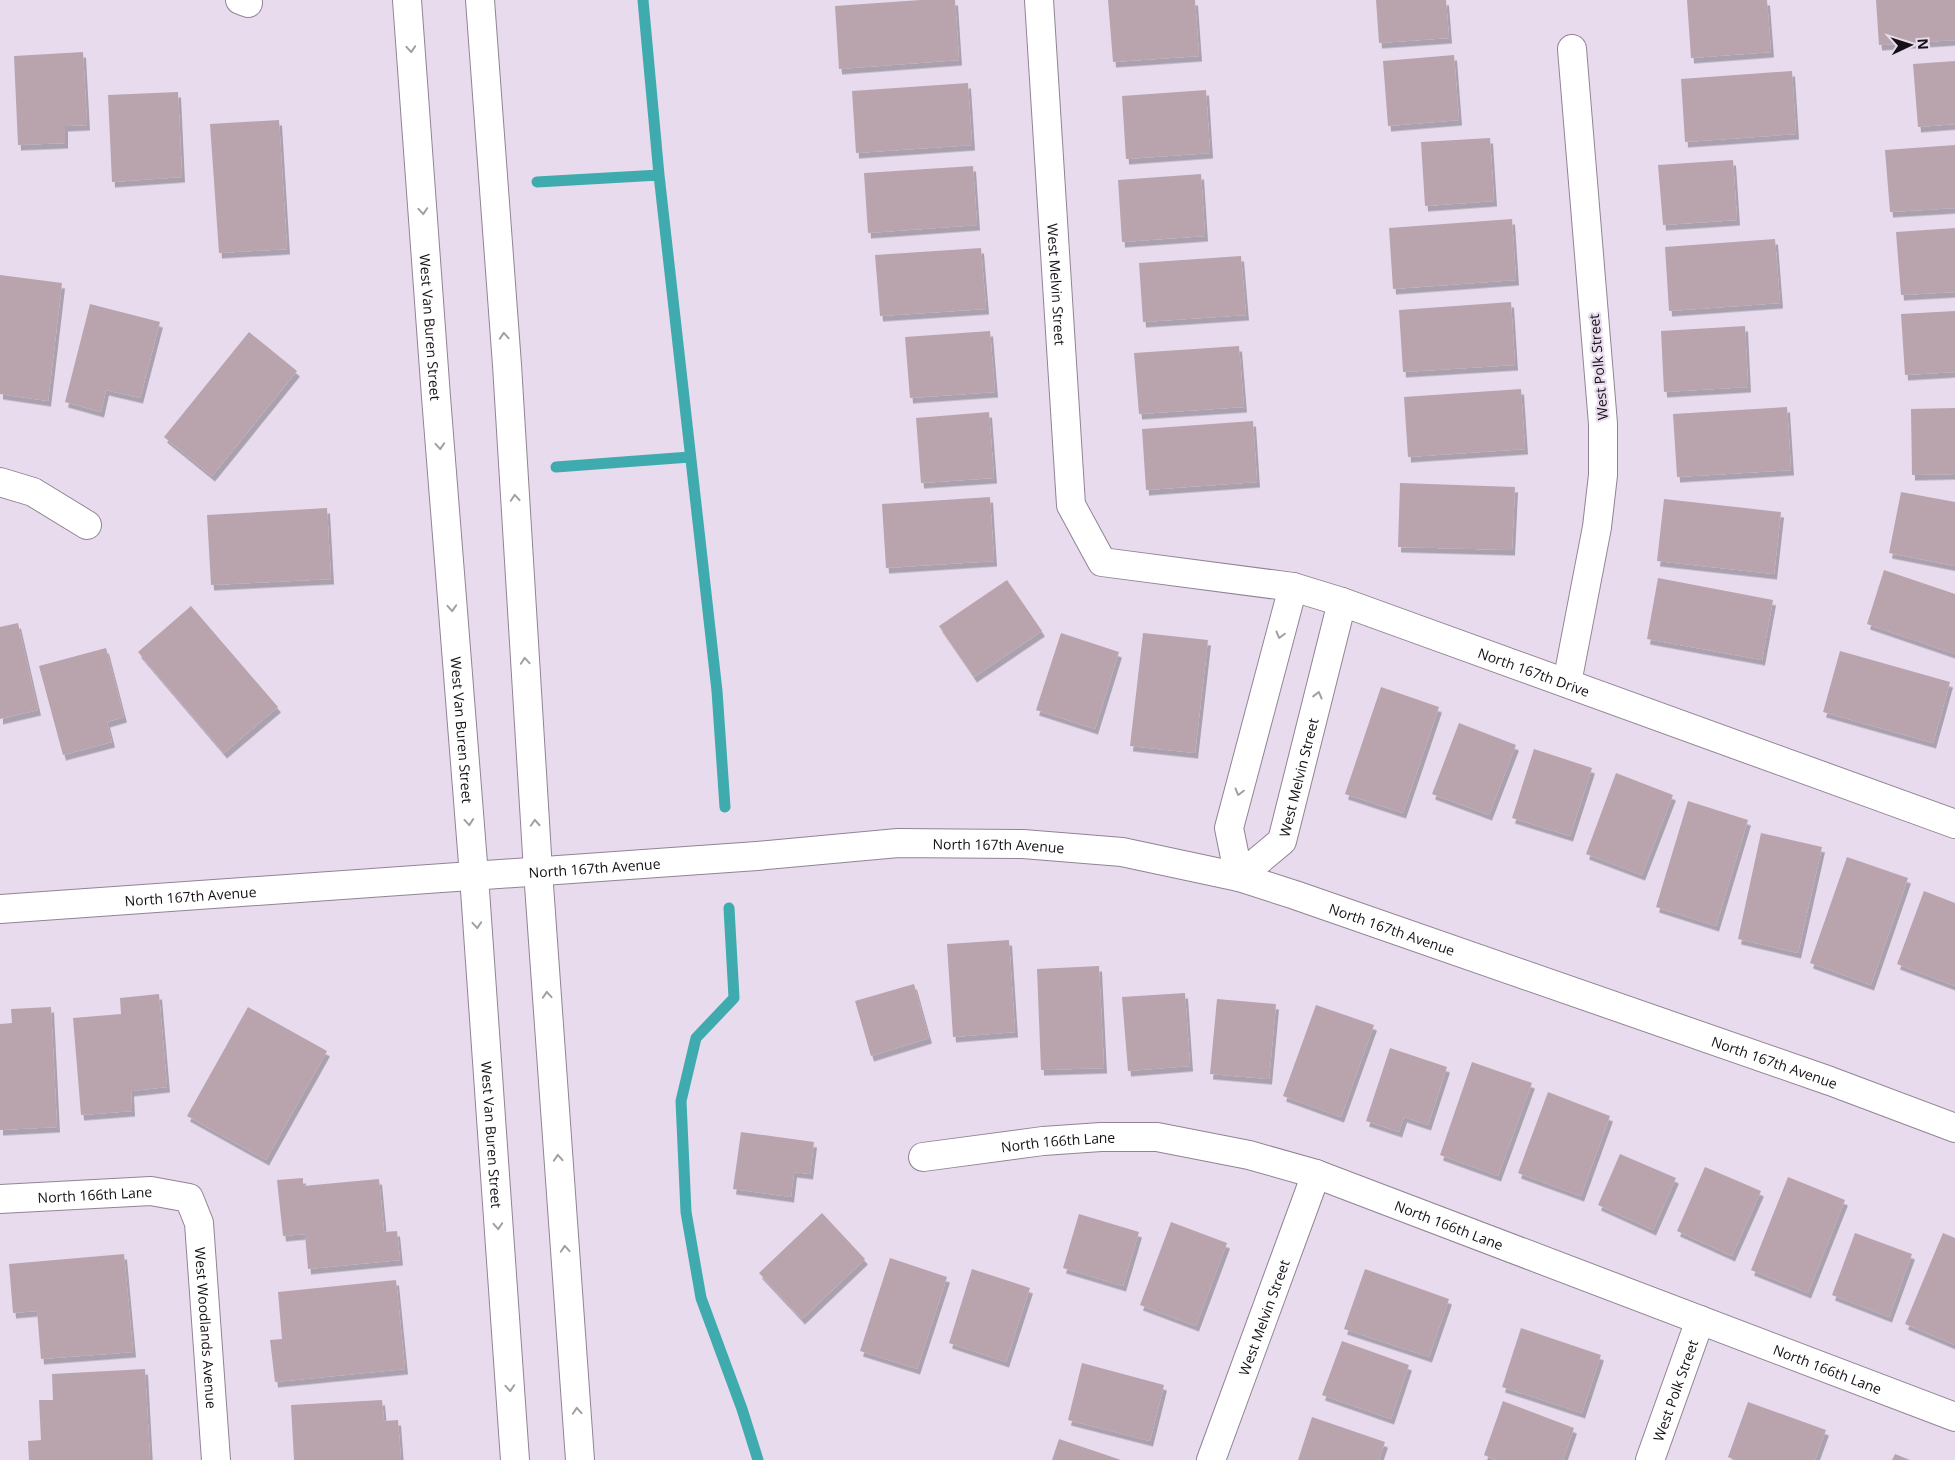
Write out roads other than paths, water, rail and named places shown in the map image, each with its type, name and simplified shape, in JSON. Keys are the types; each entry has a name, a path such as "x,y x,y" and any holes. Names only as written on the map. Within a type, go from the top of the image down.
{"street":[{"name":"West Van Buren Street","path":"407,0 474,876 515,1460"},
{"path":"480,0 506,365 538,872 580,1460"},
{"name":"West Melvin Street","path":"1039,0 1071,505 1102,562"},
{"name":"West Polk Street","path":"1567,683 1597,527 1603,475 1602,424 1572,48"},
{"path":"0,482 33,492 87,525"},
{"name":"North 167th Drive","path":"1102,562 1293,587 1342,602 1955,824"},
{"path":"1240,877 1229,828 1293,587"},
{"name":"West Melvin Street","path":"1240,877 1282,841 1342,602"},
{"name":"North 167th Avenue","path":"0,909 757,856 898,843 1022,844 1122,852 1240,877 1820,1078 1955,1128"},
{"name":"North 166th Lane","path":"923,1157 1043,1141 1101,1137 1157,1137 1249,1155 1316,1174 1955,1417"},
{"name":"West Melvin Street","path":"1211,1460 1316,1174"},
{"name":"North 166th Lane","path":"0,1199 151,1191 189,1198"},
{"name":"West Woodlands Avenue","path":"189,1198 199,1223 216,1460"},
{"name":"West Polk Street","path":"1650,1460 1700,1320"}],"waterway":[{"path":"643,0 659,175 717,691 725,807"},
{"path":"537,182 659,175"},
{"path":"556,467 690,457"},
{"path":"729,908 734,998 696,1038 681,1101 686,1212 701,1298 742,1409 758,1460"}]}
